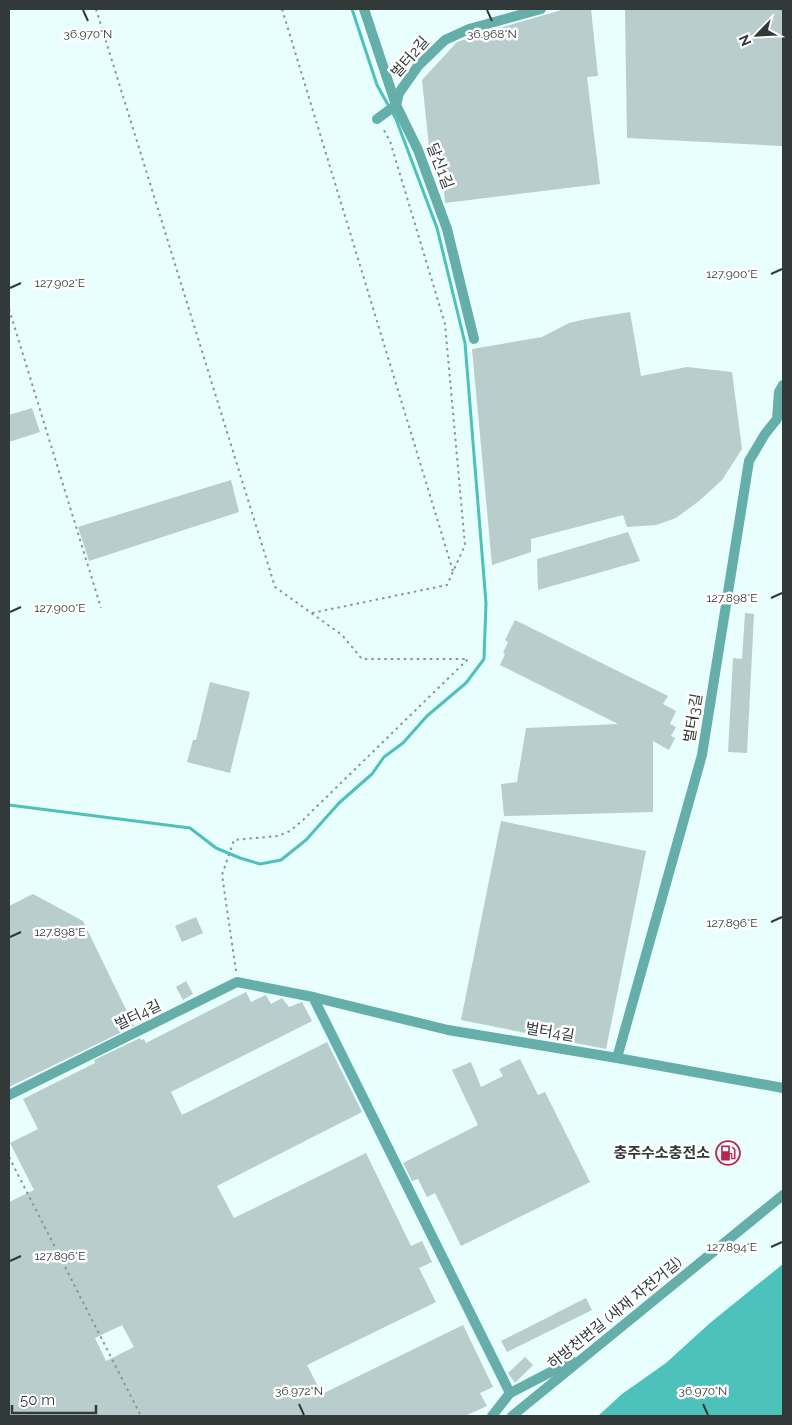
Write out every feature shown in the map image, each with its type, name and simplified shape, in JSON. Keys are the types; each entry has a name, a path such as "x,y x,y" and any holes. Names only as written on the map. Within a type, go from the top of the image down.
{"street":[{"name":"달신1길","path":"364,9 396,105 418,150 447,229 474,339"},
{"name":"벌터2길","path":"396,105 399,93 418,66 445,40 469,29 541,9"},
{"path":"376,119 396,105"},
{"name":"벌터3길","path":"617,1058 702,755 750,461 765,434 780,418 779,392 783,385"},
{"name":"벌터4길","path":"9,1095 237,982 313,997 448,1030 783,1088"},
{"path":"313,997 510,1393"},
{"name":"하방천변길 (새재 자전거길)","path":"512,1416 783,1195"},
{"path":"492,1416 510,1393 592,1351"}],"path":[{"path":"96,9 276,587 342,635 362,659 468,659 290,830 278,836 234,840 222,875 237,982"},
{"path":"282,9 454,571"},
{"path":"311,613 447,585 466,545 445,324 390,141 376,119"},
{"path":"9,308 101,608"},
{"path":"9,1157 141,1416"}],"water":[{"path":"783,1264 783,1416 598,1416 622,1394 666,1363 710,1323"}],"building":[{"path":"565,9 591,9 598,76 587,77 600,184 445,203 442,169 433,170 431,166 422,80 457,42"},
{"path":"625,9 783,9 783,146 627,138"},
{"path":"630,312 641,376 687,367 732,372 742,449 722,480 699,501 676,518 656,525 627,527 623,515 531,539 531,552 492,565 472,349 542,337 569,323"},
{"path":"32,408 40,432 9,442 9,415"},
{"path":"231,480 239,512 89,561 78,527"},
{"path":"628,532 640,561 538,590 537,559"},
{"path":"745,613 754,614 747,753 728,752 733,658 742,659"},
{"path":"515,620 668,696 663,704 676,711 670,724 676,727 671,736 675,738 669,750 653,741 653,812 504,816 501,784 517,782 526,728 618,724 500,665 508,642 505,640"},
{"path":"210,682 250,692 230,773 187,762 193,740 196,740"},
{"path":"501,821 646,851 606,1049 461,1020"},
{"path":"33,894 83,921 134,1026 9,1087 9,906"},
{"path":"196,917 203,933 182,942 175,926"},
{"path":"186,981 193,994 183,1000 176,987"},
{"path":"246,992 251,1002 266,995 271,1004 282,998 289,1007 302,1002 312,1021 171,1092 182,1115 327,1042 362,1112 217,1186 234,1218 366,1153 411,1246 422,1241 432,1262 419,1268 436,1302 307,1365 322,1394 463,1325 493,1387 480,1393 487,1406 465,1416 9,1416 9,1202 34,1190 10,1143 38,1129 23,1099 95,1063 94,1060 140,1038 141,1040 144,1039 146,1043","holes":["122,1325 134,1347 106,1361 95,1338"]},
{"path":"520,1059 538,1095 545,1092 590,1182 461,1246 435,1193 427,1197 418,1179 412,1181 403,1163 478,1125 452,1070 471,1062 481,1087 503,1076 499,1069"},
{"path":"586,1298 592,1310 507,1352 501,1341"},
{"path":"525,1357 533,1365 515,1383 508,1373"}],"waterway":[{"path":"9,805 190,828 216,848 240,858 260,864 281,860 306,840 339,803 372,774 384,757 403,743 427,716 466,683 484,659 486,603 465,343 437,228 396,119 377,85 352,9"}],"place":[{"name":"충주수소충전소","path":"728,1153"}]}
